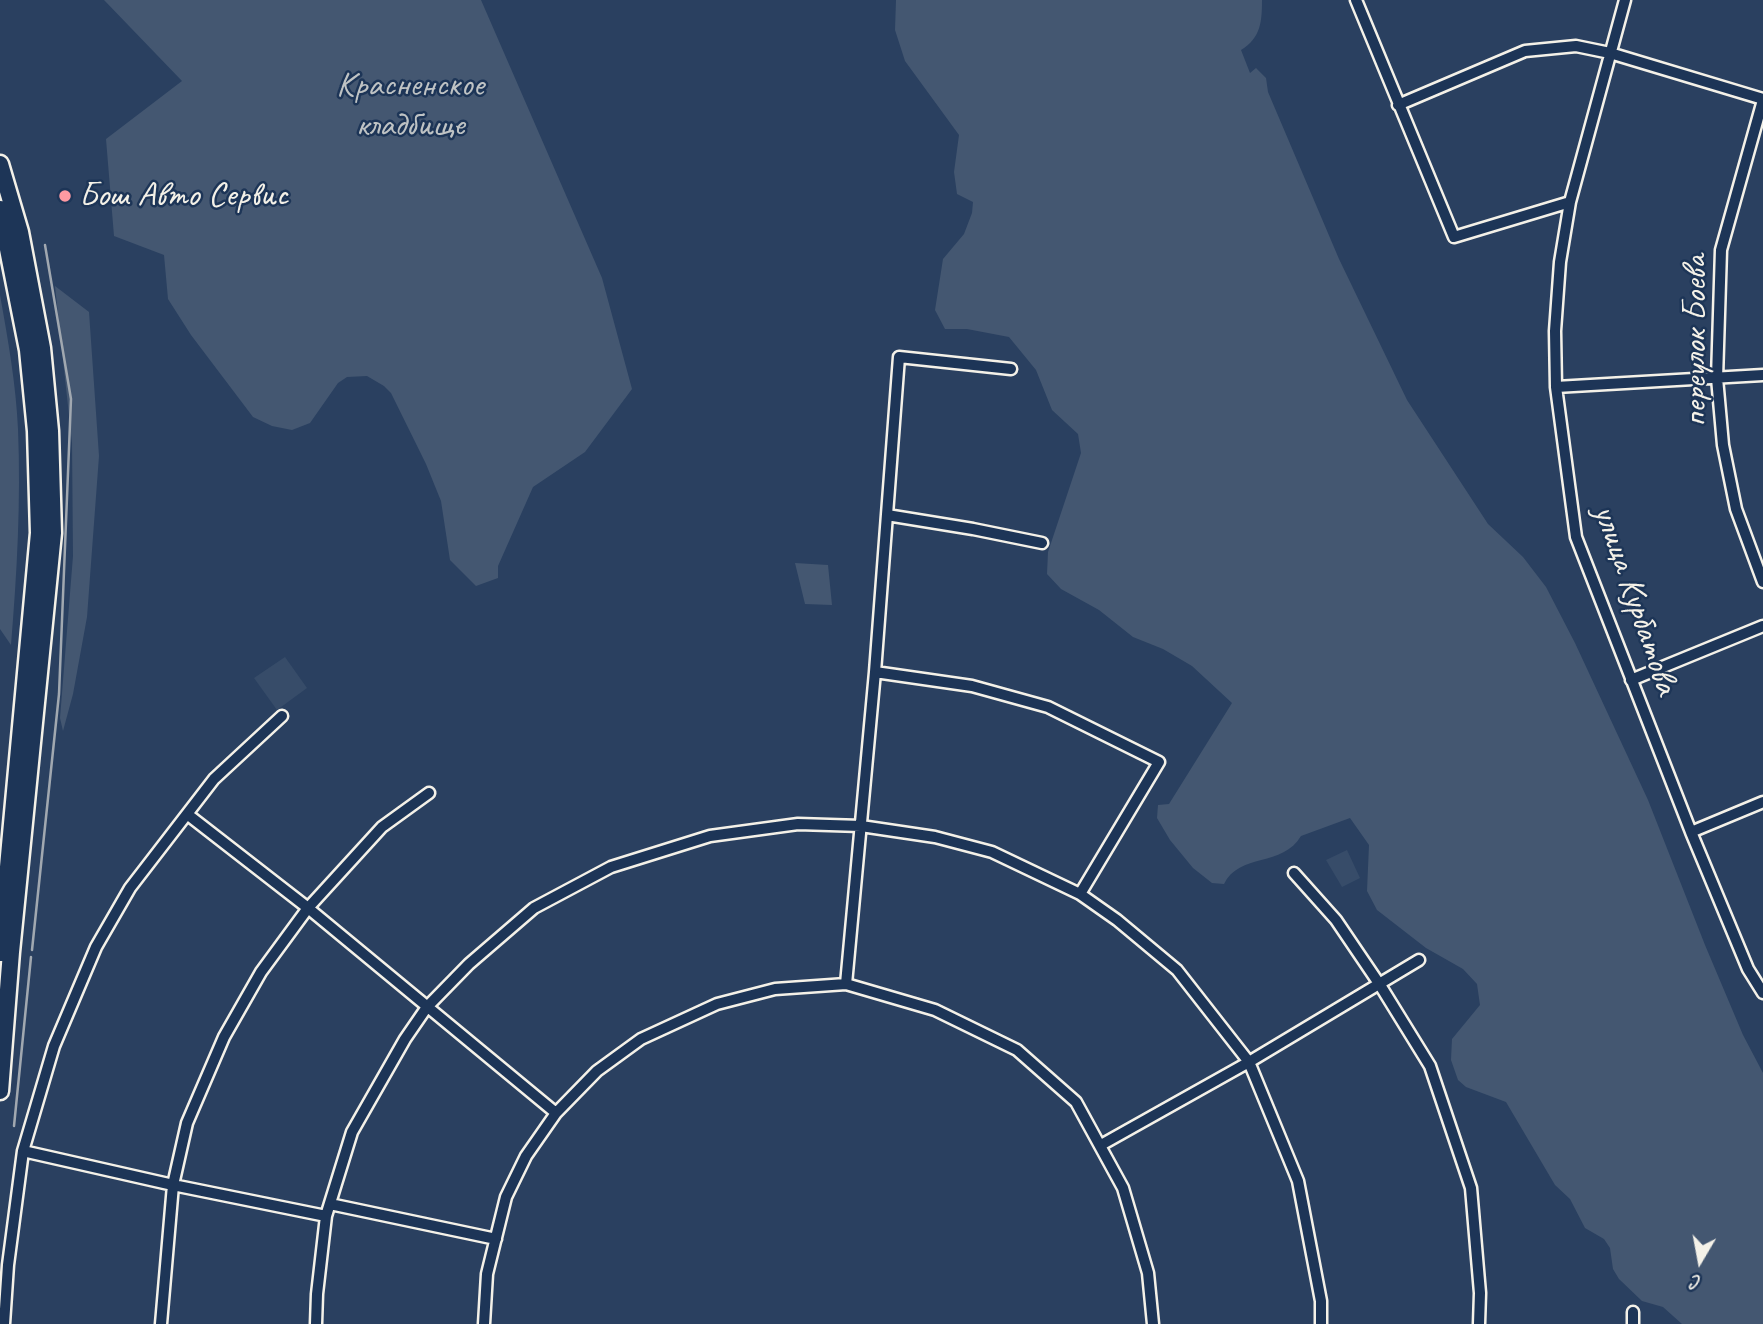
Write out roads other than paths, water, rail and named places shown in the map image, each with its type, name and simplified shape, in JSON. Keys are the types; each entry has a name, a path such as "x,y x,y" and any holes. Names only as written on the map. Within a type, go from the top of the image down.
{"main road":[{"path":"0,164 20,232 42,348 50,430 53,533 11,952 0,1091"},
{"path":"0,209 28,350 36,431 39,533 0,953"}],"street":[{"path":"1356,0 1454,237 1570,202"},
{"name":"улица Курбатова","path":"1625,0 1570,202 1560,262 1555,331 1556,387 1576,537 1691,832 1748,969 1763,993"},
{"path":"1398,105 1525,51 1576,46 1610,53 1763,99"},
{"name":"переулок Боева","path":"1763,99 1721,250 1717,378 1723,445 1736,509 1763,582"},
{"path":"846,984 875,672 899,357 1011,369"},
{"path":"1556,387 1763,375"},
{"path":"887,515 1042,543"},
{"path":"1632,680 1763,626"},
{"path":"875,672 972,686 1048,707 1159,762 1080,894"},
{"path":"5,1324 8,1265 23,1151 54,1045 96,947 130,888 214,779 282,716"},
{"path":"161,1324 173,1185 187,1123 224,1037 261,972 308,908 382,827 429,793"},
{"path":"1691,832 1763,802"},
{"path":"187,814 308,908 556,1112"},
{"path":"316,1324 326,1216 352,1132 405,1039 427,1007 469,964 534,908 611,867 710,836 798,824 861,826 935,837 992,852 1080,894 1117,920 1177,970 1250,1062 1298,1181 1321,1301 1321,1324"},
{"path":"1294,873 1336,920 1430,1066 1471,1188 1480,1293 1479,1324"},
{"path":"1101,1145 1250,1062 1419,960"},
{"path":"484,1324 487,1275 506,1197 526,1156 556,1112 597,1071 641,1039 717,1004 775,989 846,984 935,1010 1017,1050 1076,1102 1122,1188 1148,1273 1153,1324"},
{"path":"23,1151 326,1216"},
{"path":"330,1204 496,1239"},
{"path":"1633,1312 1633,1324"}],"waterway":[{"path":"32,950 59,694 71,399 45,245"},
{"path":"14,1126 31,957"}],"place":[{"name":"Бош Авто Сервис","path":"65,196"}],"park label":[{"name":"Красненское кладбище","path":"410,106"}]}
